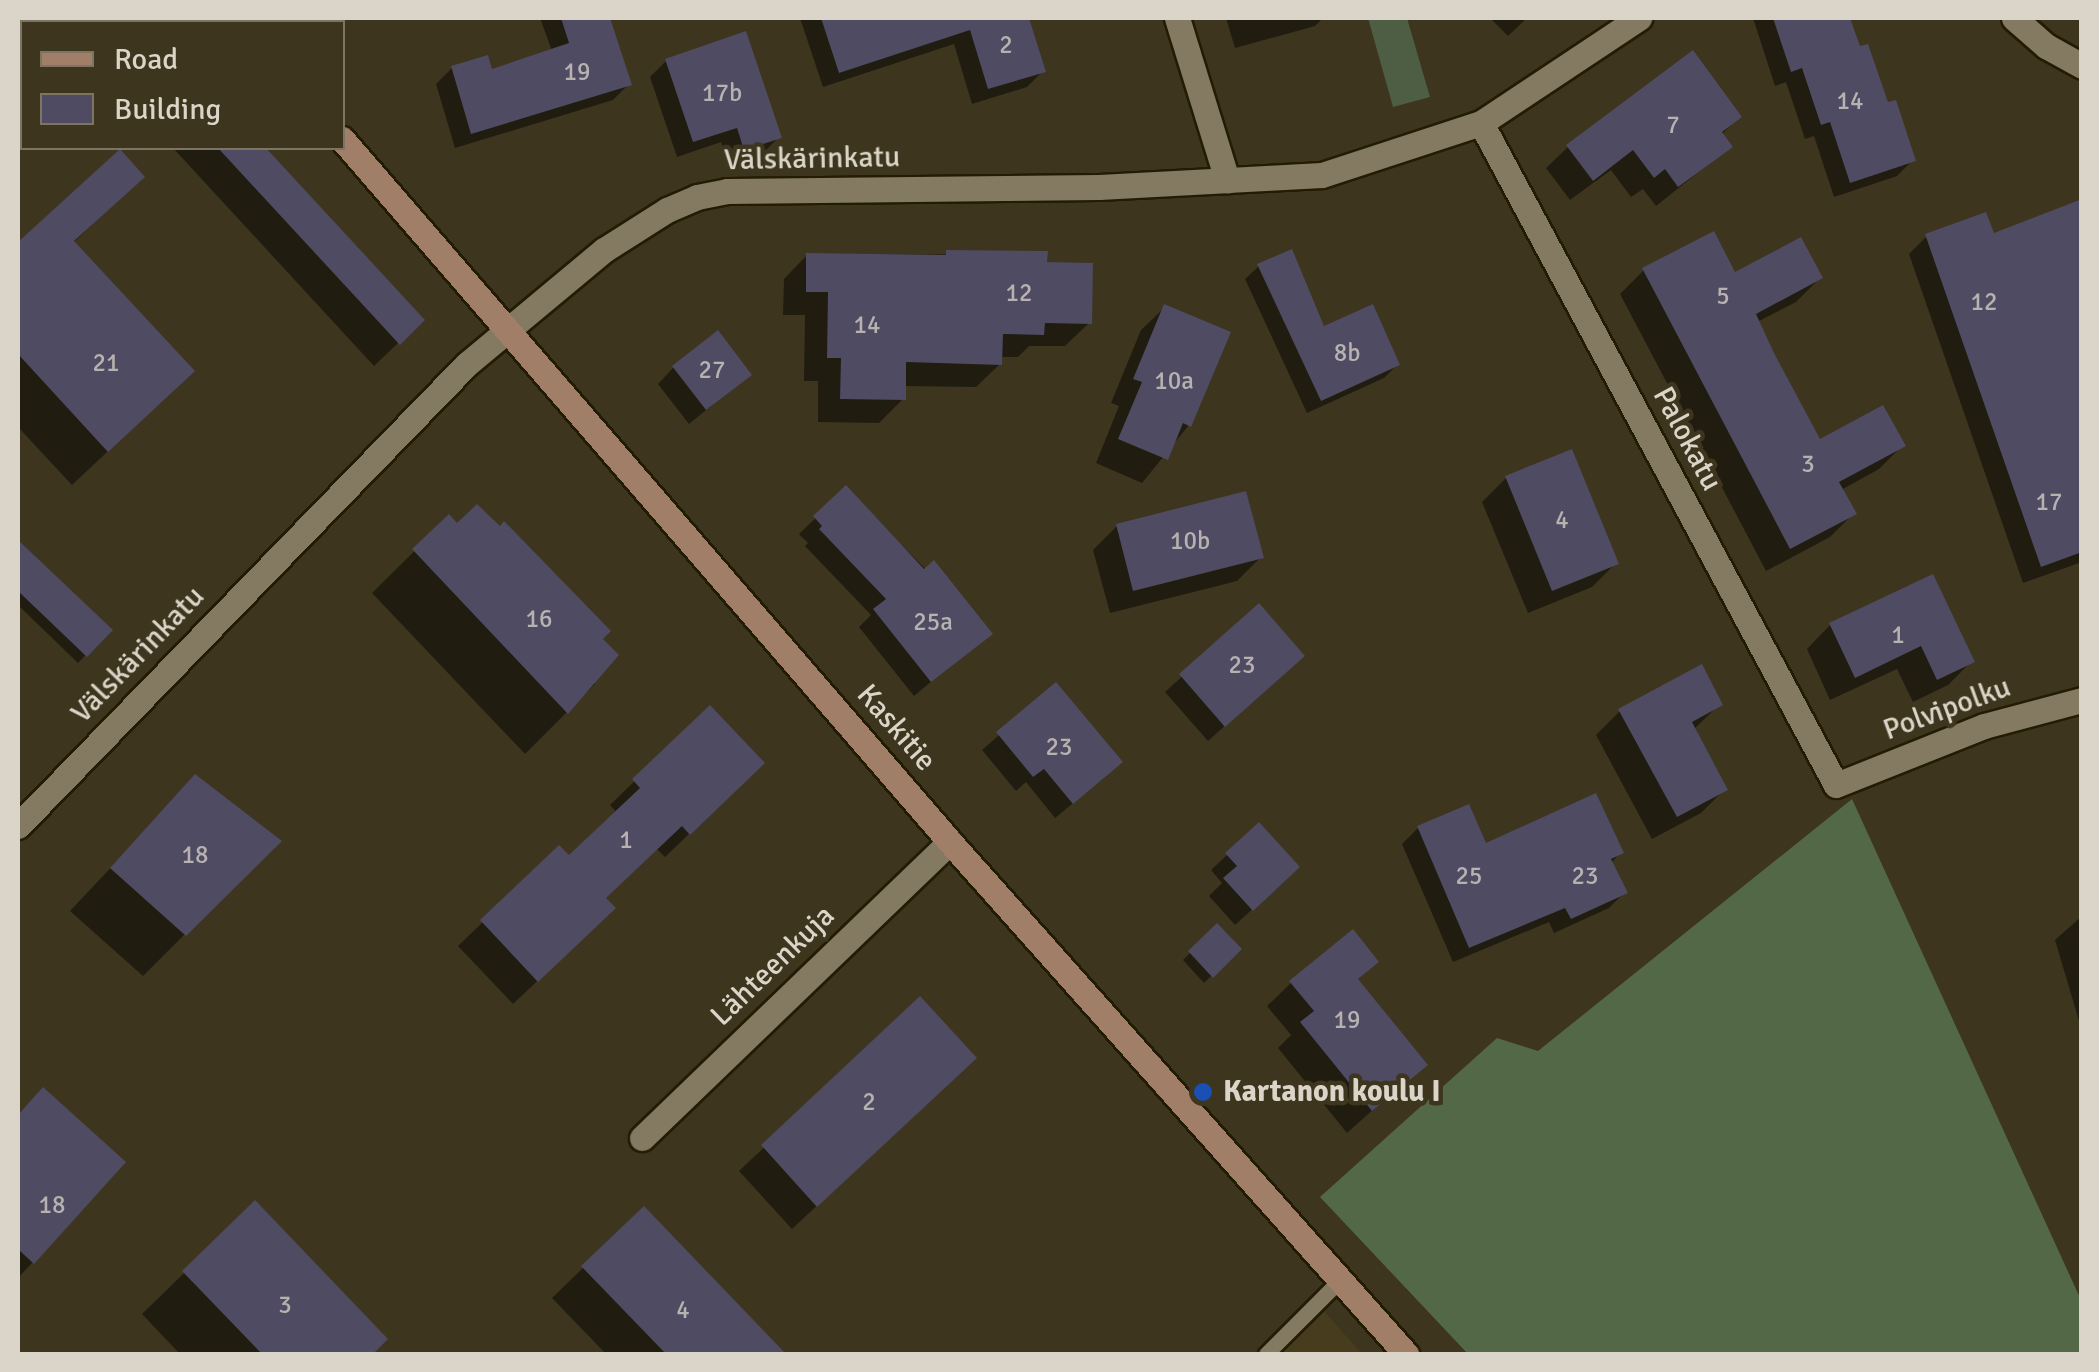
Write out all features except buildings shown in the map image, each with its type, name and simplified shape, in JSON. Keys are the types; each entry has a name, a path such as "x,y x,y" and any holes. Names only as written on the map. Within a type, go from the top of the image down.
{"street":[{"path":"1177,18 1227,180"},
{"name":"Välskärinkatu","path":"18,826 466,364 604,250 697,197 727,191 1099,187 1322,174 1481,123 1639,18"},
{"path":"2014,18 2046,46 2082,66"},
{"name":"Palokatu","path":"1481,123 1836,785"},
{"name":"Kaskitie","path":"345,143 508,327 950,842 1406,1354"},
{"name":"Polvipolku","path":"1836,785 1984,726 2082,700"},
{"name":"Lähteenkuja","path":"642,1138 950,842"}],"lane":[{"path":"1266,1354 1339,1280"}],"shaded area":[{"path":"1318,1304 1362,1354 1268,1354"}],"green space":[{"path":"1368,18 1407,18 1430,97 1393,107"},
{"path":"1852,799 2081,1300 2081,1354 1468,1354 1320,1197 1497,1038 1538,1051"}],"place":[{"name":"Kartanon koulu I","path":"1203,1092"}]}
